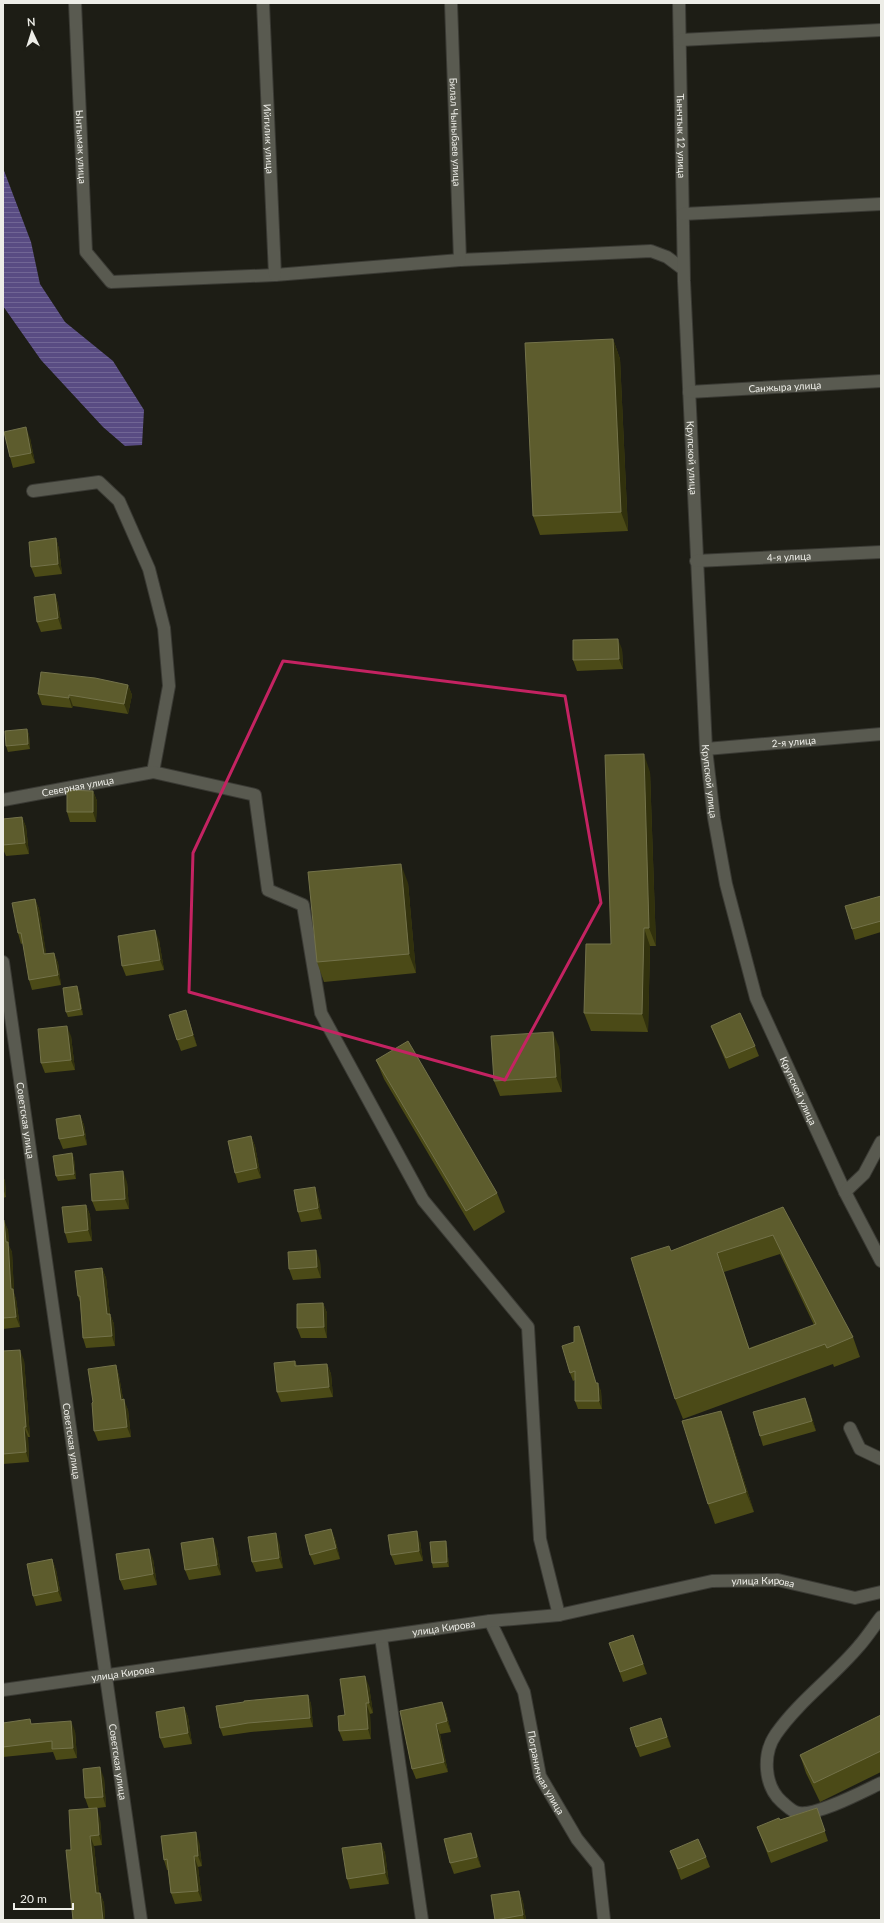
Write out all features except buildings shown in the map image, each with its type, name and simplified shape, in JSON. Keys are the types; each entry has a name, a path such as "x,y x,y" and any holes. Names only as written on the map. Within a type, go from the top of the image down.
{"street":[{"name":"Ынтымак улица","path":"75,3 86,252 111,282 275,275"},
{"name":"Ийгилик улица","path":"263,3 275,275"},
{"name":"Билал Чыныбаев улица","path":"451,3 460,260"},
{"name":"Тынчтык 12 улица","path":"679,3 683,269"},
{"path":"680,40 881,30"},
{"path":"683,214 881,204"},
{"path":"275,275 460,260 651,251 667,257 683,269"},
{"name":"Крупской улица","path":"683,269 706,750 714,818 726,884 756,998 845,1192 881,1261"},
{"name":"Санжыра улица","path":"688,392 881,381"},
{"path":"33,491 99,482 119,500 149,570 164,628 169,686 153,772 255,795 268,890 303,905 321,1012 422,1200 528,1328 540,1539 559,1615"},
{"name":"4-я улица","path":"696,561 881,552"},
{"name":"2-я улица","path":"706,750 881,734"},
{"name":"Северная улица","path":"3,800 153,772"},
{"name":"Советская улица","path":"3,962 141,1920"},
{"path":"845,1192 864,1174 881,1142"},
{"path":"850,1428 860,1449 881,1459"},
{"name":"улица Кирова","path":"3,1690 490,1621 559,1615 712,1581 778,1580 854,1598 881,1592"},
{"path":"881,1617 859,1646 814,1691 775,1735 769,1751 766,1766 770,1786 779,1799 798,1814 807,1813 839,1803 881,1783"},
{"name":"Пограничная улица","path":"490,1621 524,1692 540,1776 577,1839 598,1865 604,1920"},
{"path":"381,1637 422,1920"}],"highlighted area":[{"path":"283,661 565,696 601,903 505,1080 189,992 193,853"}],"shaded area":[{"path":"3,168 31,242 40,284 65,322 113,361 144,410 142,445 125,446 103,427 41,360 3,306"}]}
